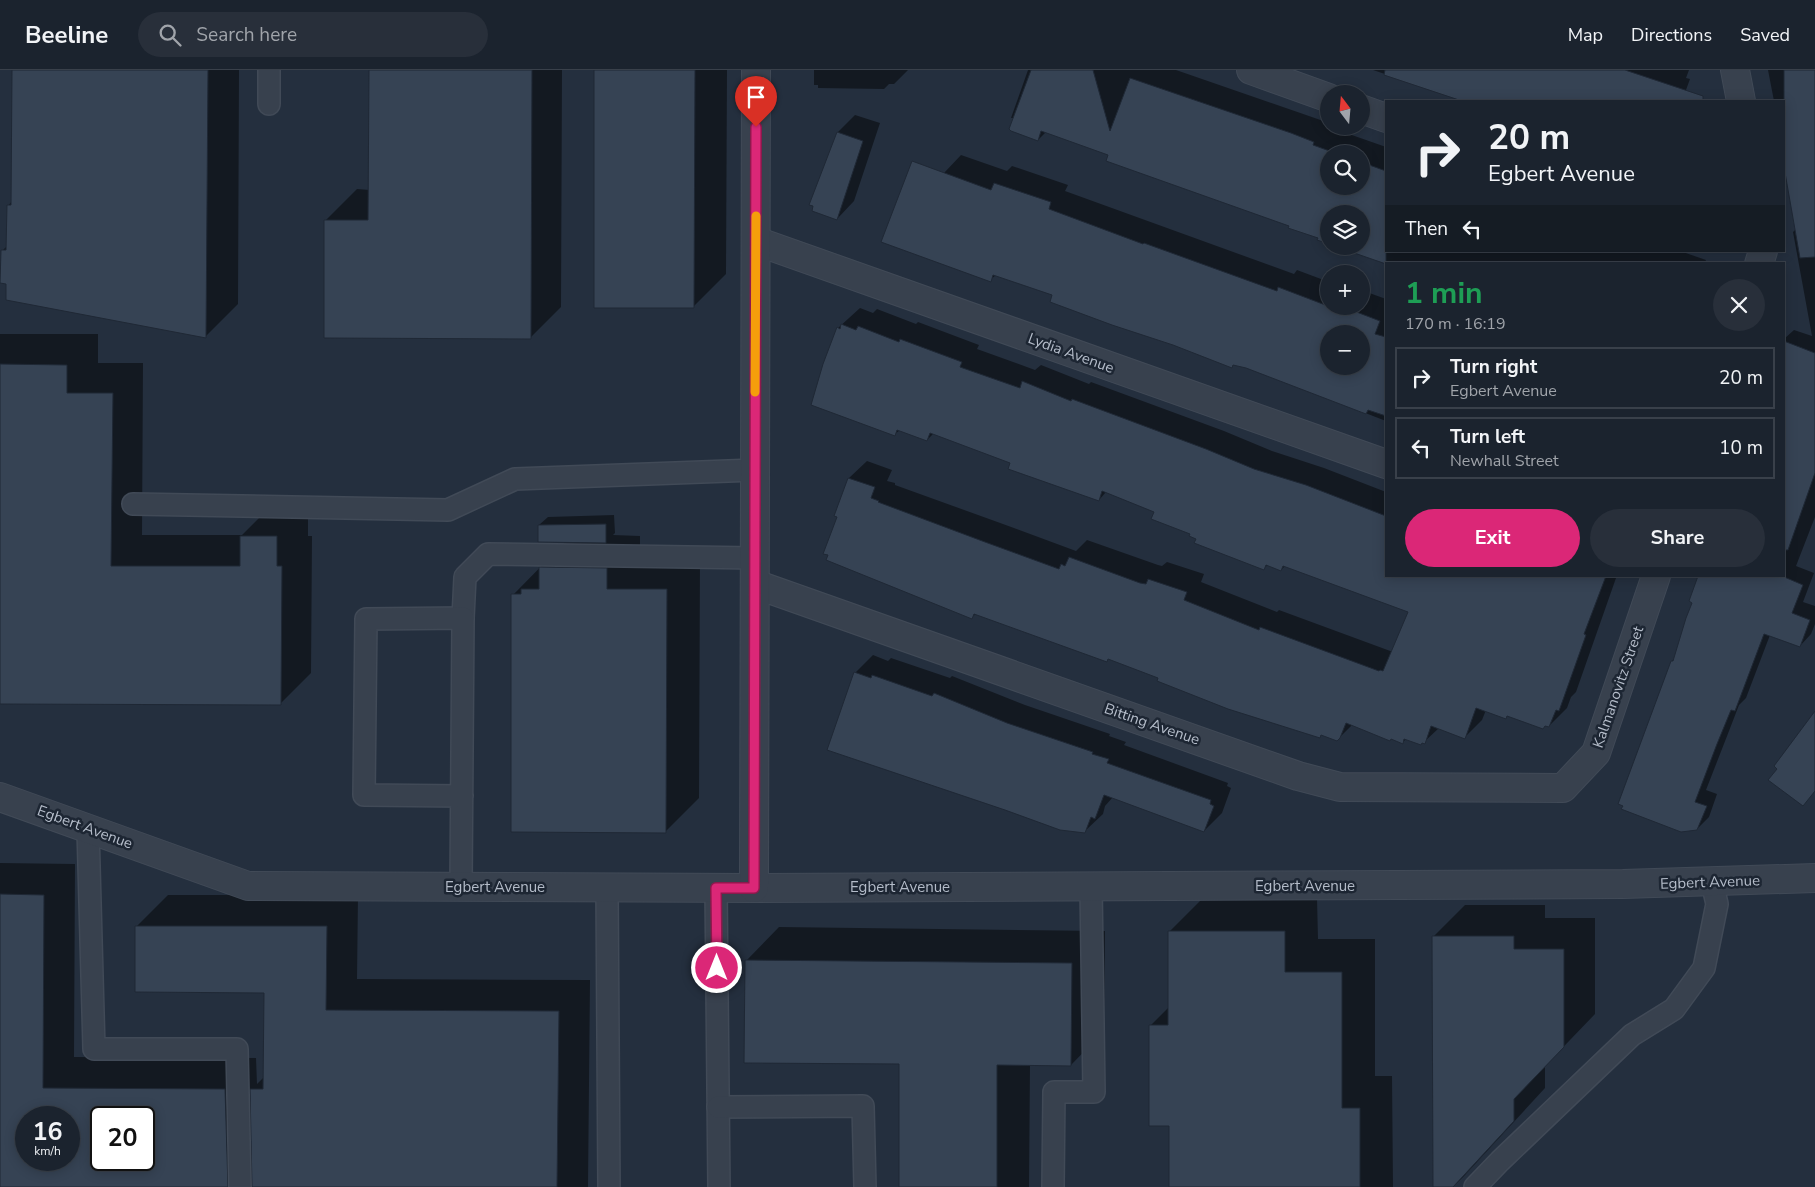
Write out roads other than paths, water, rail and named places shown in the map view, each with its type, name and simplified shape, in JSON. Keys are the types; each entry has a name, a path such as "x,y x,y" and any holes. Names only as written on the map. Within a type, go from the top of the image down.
{"street":[{"path":"754,888 756,70"},
{"path":"1251,70 1320,95"},
{"path":"1735,70 1741,100"},
{"path":"1370,112 1385,118"},
{"name":"Lydia Avenue","path":"756,241 1385,464"},
{"name":"Bitting Avenue","path":"755,571 1289,773 1340,787 1563,788"},
{"name":"Kalmanovitz Street","path":"1563,788 1596,753 1656,577"},
{"name":"Egbert Avenue","path":"0,797 248,886 754,888 1613,884 1815,878"}],"lane":[{"path":"269,70 269,104"},
{"path":"132,504 448,510 515,478 755,470"},
{"path":"461,886 465,577 488,554 755,571"},
{"path":"462,796 364,795 366,619 463,618"},
{"path":"88,829 94,1049 237,1049 240,1187"},
{"path":"1475,1187 1496,1164 1632,1035 1674,1009 1704,968 1717,904 1712,882"},
{"path":"1053,1187 1054,1092 1094,1092 1091,886"},
{"path":"607,887 609,1187"},
{"path":"716,888 719,1187"},
{"path":"718,1107 863,1106 865,1187"},
{"path":"1496,1164 1500,1187"}]}
